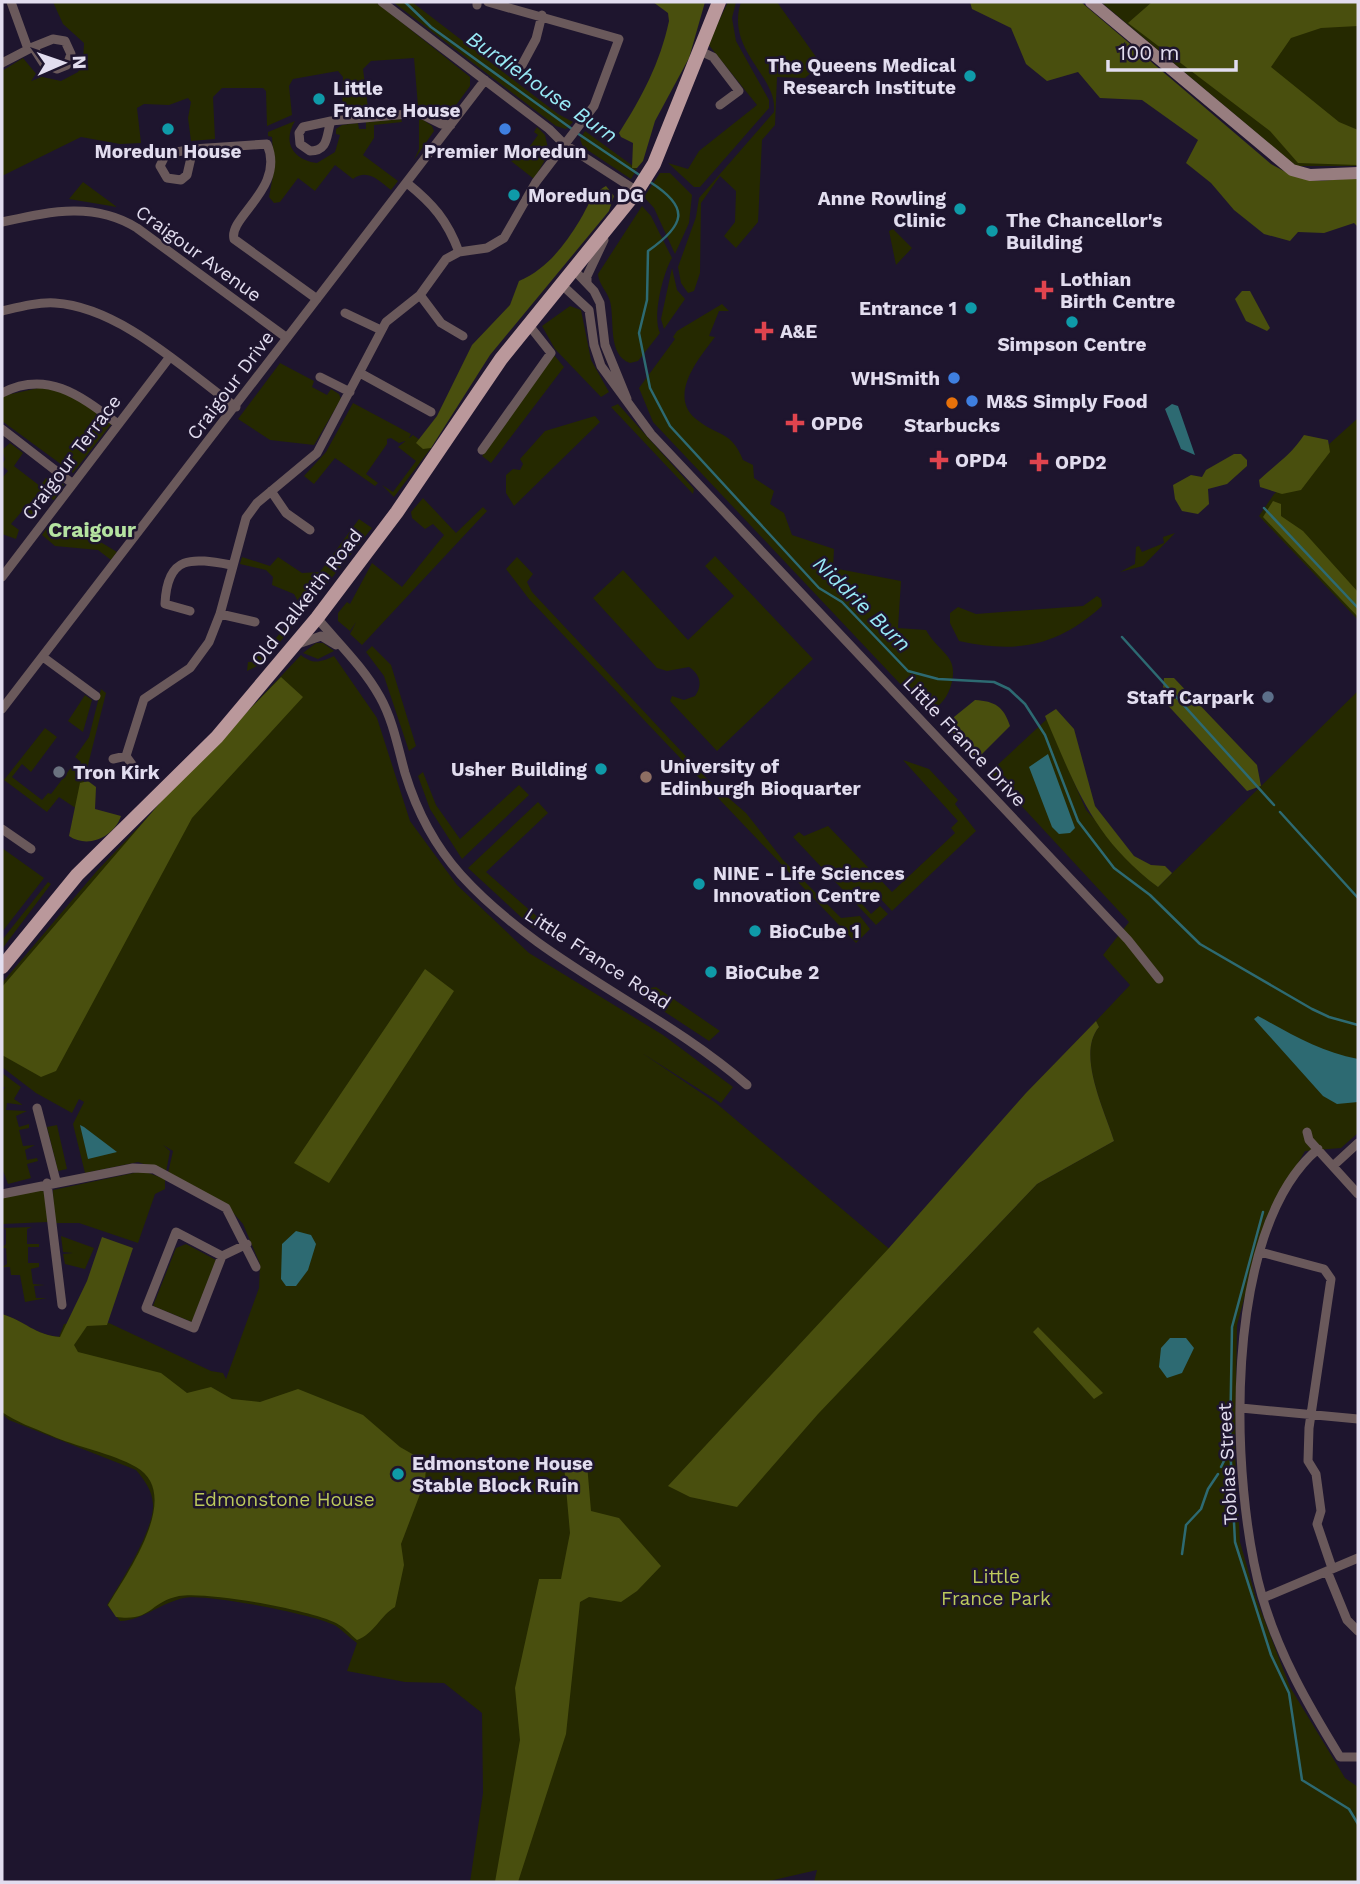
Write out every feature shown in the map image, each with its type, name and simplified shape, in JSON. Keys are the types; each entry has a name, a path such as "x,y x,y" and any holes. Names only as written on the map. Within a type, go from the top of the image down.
{"main road":[{"name":"Old Dalkeith Road","path":"2,967 77,875 216,737 295,645 397,512 476,394 528,324 642,185 719,2"}],"street":[{"path":"2,63 30,48 11,2"},
{"path":"382,2 485,80 564,145 642,185"},
{"path":"126,756 144,699 197,662 209,642 220,614 231,565 246,518 271,491 317,453 381,330 392,315 420,295 446,259 459,252 487,248 504,238 523,203 594,106 620,36 488,2"},
{"path":"1091,2 1292,170 1310,175 1358,173"},
{"path":"522,66 536,39 542,15"},
{"path":"698,50 713,57 739,91 720,105"},
{"name":"Craigour Drive","path":"2,709 485,80"},
{"path":"331,121 425,113 441,124 451,125"},
{"path":"192,149 267,144 270,161 268,178 259,197 234,229 234,239 317,299"},
{"path":"407,183 438,209 450,228 459,252"},
{"name":"Craigour Avenue","path":"2,222 58,211 110,214 137,228 287,338"},
{"name":"Old Dalkeith Road","path":"587,283 592,265 611,226"},
{"name":"Little France Drive","path":"574,270 587,283 600,303 605,345 629,404"},
{"name":"Little France Drive","path":"562,285 589,310 594,345 601,366 651,434 1128,940 1159,979"},
{"path":"420,295 441,323 463,336"},
{"path":"2,311 48,303 88,309 113,320 236,407"},
{"path":"345,313 381,330"},
{"path":"482,450 551,353 528,324"},
{"name":"Craigour Terrace","path":"2,577 169,358"},
{"path":"360,373 431,412"},
{"path":"320,377 350,392"},
{"path":"2,393 30,384 58,386 76,393 118,424"},
{"path":"3,434 73,484"},
{"path":"271,491 286,513 310,530"},
{"path":"191,611 162,606 174,570 185,561 231,565"},
{"path":"220,614 255,622"},
{"name":"Little France Road","path":"317,618 353,660 381,699 412,793 425,821 460,874 534,942 715,1057 747,1085"},
{"name":"Little France Road","path":"295,645 321,636 353,660"},
{"path":"43,657 96,696"},
{"path":"113,759 126,756"},
{"path":"126,756 136,770"},
{"path":"2,828 27,844"},
{"path":"37,1108 52,1182 62,1305"},
{"path":"1307,1132 1318,1149 1358,1194"},
{"path":"1333,1166 1358,1143"},
{"name":"Tobias Street","path":"1318,1149 1304,1162 1283,1195 1260,1252 1248,1308 1241,1408 1242,1488 1251,1550 1263,1598 1281,1650 1306,1702 1339,1757 1358,1757"},
{"path":"2,1194 133,1168 154,1169 226,1208 247,1244 256,1267"},
{"path":"222,1256 176,1232 146,1308 194,1328 222,1256 247,1244"},
{"path":"1260,1252 1324,1269 1331,1279 1311,1415 1308,1461 1316,1474 1321,1511 1317,1524 1330,1569 1347,1620 1358,1631"},
{"path":"1241,1408 1358,1419"},
{"path":"1263,1598 1358,1558"}],"green space":[{"path":"53,2 376,2 470,77 470,86 451,112 439,115 426,107 418,106 414,58 371,61 363,69 368,108 365,112 342,114 343,77 338,71 293,79 289,86 292,115 267,126 266,91 263,88 222,88 213,97 215,139 191,141 188,118 191,102 188,98 169,105 144,104 137,108 141,143 120,144 81,137 2,176 2,71 23,58 38,76 61,81 78,72 83,62 84,43 63,24"},
{"path":"393,2 412,2 558,114 573,122 566,129 556,126"},
{"path":"653,2 705,2 689,58 655,121 643,161 637,168 632,168 633,143 619,133 649,79 661,51 669,21 668,13"},
{"path":"728,2 736,2 732,18 736,41 769,100 769,108 700,187 694,187 668,163 688,169 699,151 757,105 708,44"},
{"path":"741,2 777,2 821,64 805,78 777,77 775,125 762,140 758,222 736,248 724,236 735,222 736,191 720,176 701,203 700,273 694,291 688,293 681,283 678,267 696,217 699,198 774,112 768,86 745,49 740,35 738,19"},
{"path":"970,2 1081,2 1271,164 1304,179 1358,177 1358,227 1354,223 1324,233 1298,232 1290,241 1264,234 1234,210 1211,183 1186,163 1198,140 1142,100 1100,98 1078,72 1047,81 1026,64 1011,28 972,9"},
{"path":"1101,2 1358,2 1358,166 1296,166"},
{"path":"1152,2 1358,2 1358,26 1321,28 1291,38 1271,67 1339,122 1358,130 1358,165 1298,163 1270,131 1128,23"},
{"path":"401,119 402,122 374,125 374,138 363,155 398,181 391,190 368,175 353,179 335,165 315,191 298,178 280,202 274,203 269,197 274,170 272,137 268,136 268,132 295,121 290,136 292,149 302,158 317,163 335,152 340,135 336,134 336,129 342,125 358,123 359,129 366,129 366,122"},
{"path":"422,119 432,126 434,131 414,160 419,149 419,120"},
{"path":"537,127 545,135 549,153 534,179 511,161 525,153 538,135 534,132"},
{"path":"585,131 637,169 631,179 583,147 580,139"},
{"path":"660,173 670,173 692,195 689,223 675,254 654,208 644,197"},
{"path":"83,182 117,207 69,199"},
{"path":"606,186 614,196 609,211 490,355 431,448 423,449 416,443 437,416 472,345 510,305 519,281 538,270 561,248 593,197"},
{"path":"642,206 651,216 672,258 660,295 657,317 660,333 638,361 630,363 618,353 615,345 610,301 598,274"},
{"path":"893,229 912,248 896,265 889,231"},
{"path":"672,268 677,290 685,299 664,329 661,319"},
{"path":"1242,291 1250,291 1270,328 1267,331 1246,321 1235,299"},
{"path":"722,304 729,311 719,311 709,336 715,337 695,365 685,388 688,409 704,425 734,443 743,460 753,465 754,478 774,491 770,504 784,513 792,535 834,549 833,568 901,581 898,628 926,630 952,666 951,685 938,706 921,706 653,422 639,388 675,339 673,337 677,331"},
{"path":"570,306 581,310 591,360 609,392 601,397 555,349 542,326"},
{"path":"554,355 564,367 491,463 482,456"},
{"path":"280,363 314,381 312,387 327,395 331,389 339,394 341,399 314,445 270,440 238,419"},
{"path":"43,387 70,393 112,423 73,473 2,421 2,396"},
{"path":"353,403 411,434 408,440 399,443 391,438 387,439 387,444 366,474 378,483 375,486 335,458 314,484 304,476 326,452"},
{"path":"618,404 694,489 693,494 611,407"},
{"path":"595,416 600,422 514,506 506,493 506,475 513,469 520,470 523,464 520,459 545,431"},
{"path":"1358,418 1358,620 1259,516 1274,494"},
{"path":"413,435 431,448 394,497 382,485 393,492 416,461 398,447"},
{"path":"1304,435 1328,440 1330,452 1301,490 1282,494 1260,487 1259,480 1289,454"},
{"path":"10,443 23,453 14,466 40,486 46,478 51,481 55,476 64,485 54,500 41,493 29,508 36,514 34,516 23,510 11,524 19,530 16,539 2,534 2,478 8,471 2,465 5,459 2,450"},
{"path":"1234,454 1241,454 1247,460 1247,466 1227,484 1208,489 1209,504 1198,514 1182,511 1175,499 1173,485 1191,475 1202,477 1206,470"},
{"path":"423,498 456,533 483,507 487,511 362,645 350,634 356,622 350,631 338,621 338,613 347,602 350,604 372,563 402,587 444,535 433,524 425,529 412,518 411,512"},
{"path":"1273,501 1281,504 1281,516 1303,531 1358,592 1358,617 1263,517"},
{"path":"359,519 372,528 263,663 247,671 248,662 252,662 255,655 262,655 290,621 299,603 294,594 272,585 273,577 266,570 240,564 242,557 270,566 278,557 302,573 320,572"},
{"path":"51,522 62,531 89,535 117,552 111,560 98,550 55,546 42,535"},
{"path":"1175,533 1143,566 1120,572 1135,564 1136,547 1139,546 1142,552 1164,543 1163,537"},
{"path":"715,556 813,659 717,751 670,701 672,696 684,700 695,696 700,684 696,673 689,667 667,671 657,668 593,598 623,570 688,640 734,596 705,566"},
{"path":"517,557 533,574 527,582 532,592 710,782 746,813 783,860 841,918 860,916 870,929 856,943 529,599 506,569"},
{"path":"1097,596 1101,599 1102,606 1086,620 1053,638 1036,643 1000,647 959,641 950,623 950,613 958,607 976,614 1083,606"},
{"path":"316,643 323,643 334,651 318,659 303,653"},
{"path":"372,646 391,665 416,746 409,751 384,676 366,652"},
{"path":"301,655 317,661 334,656 377,718 410,821 457,885 529,953 663,1035 733,1087 721,1103 642,1053 716,1103 937,1289 1037,1184 1114,1141 1094,1083 1090,1052 1099,1027 1096,1021 1130,985 1103,955 1129,922 990,772 1047,719 1086,810 1158,887 1358,691 1358,1133 1341,1148 1305,1151 1266,1218 1237,1325 1235,1454 1240,1542 1256,1598 1290,1687 1345,1778 1358,1787 1358,1882 814,1882 817,1870 765,1882 470,1882 483,1793 482,1713 444,1683 405,1682 347,1671 357,1643 339,1628 325,1621 261,1606 196,1597 184,1598 137,1618 120,1621 107,1605 136,1556 148,1527 153,1504 150,1490 136,1470 9,1420 2,1414 2,1314 42,1333 59,1337 64,1324 109,1323 211,1371 223,1373 226,1379 259,1288 260,1264 243,1224 228,1207 168,1173 173,1151 163,1145 170,1151 166,1172 138,1162 85,1173 73,1124 84,1102 79,1099 72,1113 36,1093 2,1067 2,983 96,872"},
{"path":"281,677 303,697 192,818 56,1071 41,1077 2,1055 2,987 171,790"},
{"path":"1164,678 1174,678 1257,765 1261,786 1247,791 1162,699"},
{"path":"101,689 106,693 77,809 59,797 47,812 4,780 45,728 57,737 31,772 22,764 12,777 42,800 48,793 51,794 73,765 77,767 81,762 75,757 89,737"},
{"path":"85,695 92,700 83,732 68,721"},
{"path":"975,700 998,706 1010,726 975,761 953,735 954,717"},
{"path":"1056,709 1074,729 1095,806 1134,856 1151,865 1165,866 1172,873 1158,887 1117,850 1089,810 1045,716"},
{"path":"903,760 929,769 958,800 955,804 976,831 892,911 874,892 862,904 871,914 880,906 888,914 876,925 793,837 799,832 804,836 828,826 892,892 955,833 951,828 958,821"},
{"path":"423,772 436,805 460,839 519,785 529,795 462,859 430,809 418,776"},
{"path":"88,781 96,787 95,809 121,816 113,830 100,839 76,840 69,836 80,783"},
{"path":"538,802 548,813 486,872 541,920 533,928 468,868"},
{"path":"2,848 44,878 2,932"},
{"path":"48,882 51,884 2,949 2,940"},
{"path":"425,969 454,991 329,1183 294,1163"},
{"path":"656,987 720,1031 709,1041 633,991"},
{"path":"1096,1021 1099,1027 1090,1052 1091,1067 1114,1141 1037,1184 818,1414 737,1507 690,1497 668,1486 889,1248 1026,1093"},
{"path":"2,1073 21,1087 14,1099 23,1105 7,1103 6,1110 27,1111 16,1116 19,1127 29,1124 29,1128 19,1130 23,1146 35,1145 25,1150 27,1160 37,1158 38,1161 27,1164 31,1178 8,1184 2,1168 2,1094 5,1087 2,1087"},
{"path":"57,1125 67,1169 58,1171 47,1127"},
{"path":"143,1171 165,1179 165,1189 155,1194 138,1243 79,1223 54,1223 53,1190"},
{"path":"37,1189 45,1192 48,1222 2,1224 2,1198"},
{"path":"32,1227 27,1229 27,1244 39,1244 39,1247 28,1247 28,1263 39,1263 39,1267 31,1269 33,1284 45,1285 34,1286 36,1298 47,1298 25,1302 20,1275 11,1275 10,1267 2,1267 7,1264 6,1248 2,1248 6,1244 6,1229 2,1228"},
{"path":"61,1236 94,1248 85,1269 65,1264 63,1254 73,1253 63,1252"},
{"name":"Edmonstone House","path":"102,1237 133,1248 107,1325 87,1326 74,1345 78,1352 161,1373 187,1393 211,1387 232,1399 260,1402 298,1389 363,1415 400,1447 421,1459 426,1467 425,1481 401,1544 404,1565 395,1607 363,1637 357,1640 339,1625 283,1607 212,1596 179,1596 144,1614 128,1618 116,1617 108,1605 147,1535 153,1515 154,1496 149,1479 126,1462 60,1439 2,1412 2,1314 44,1334 60,1337 87,1281"},
{"path":"186,1244 216,1260 192,1322 153,1306 176,1248"},
{"path":"1038,1327 1103,1393 1094,1399 1033,1332"},
{"path":"587,1464 591,1511 619,1518 661,1566 637,1591 621,1602 589,1597 580,1602 566,1734 518,1882 495,1882 520,1740 515,1688 539,1579 561,1579 570,1533 564,1465"}],"shaded area":[{"path":"1172,404 1178,406 1195,455 1181,449 1165,409"},
{"path":"1048,754 1075,828 1070,833 1059,834 1052,827 1029,767"},
{"path":"1258,1016 1318,1047 1358,1059 1358,1102 1337,1104 1323,1096 1254,1019"},
{"path":"80,1125 84,1127 117,1152 88,1159"},
{"path":"296,1231 311,1235 316,1244 308,1270 296,1286 286,1286 281,1279 282,1244"},
{"path":"1170,1338 1186,1338 1194,1348 1182,1373 1167,1378 1159,1367 1161,1348"}],"waterway":[{"name":"Burdiehouse Burn","path":"405,2 431,27 572,129"},
{"name":"Burdiehouse Burn","path":"577,133 641,176"},
{"name":"Niddrie Burn","path":"650,182 672,200 678,216 670,233 648,251 647,300 639,333 650,388 670,426 819,588 842,602 908,671 938,679 994,682 1009,689 1025,704 1045,735 1078,821 1114,868 1150,895 1200,944 1312,1009 1358,1025"},
{"path":"1264,508 1358,608"},
{"path":"1122,637 1274,805"},
{"path":"1280,812 1358,898"},
{"path":"1263,1212 1232,1327 1230,1444 1235,1542 1271,1655 1289,1693 1302,1780 1349,1809 1358,1824"},
{"path":"1221,1467 1229,1451"},
{"path":"1182,1554 1186,1525 1201,1509 1208,1489 1218,1474"}],"place":[{"name":"The Queens Medical Research Institute","path":"970,76"},
{"name":"Little France House","path":"319,99"},
{"name":"Moredun House","path":"168,129"},
{"name":"Premier Moredun","path":"505,129"},
{"name":"Moredun DG","path":"514,195"},
{"name":"Anne Rowling Clinic","path":"960,209"},
{"name":"The Chancellor's Building","path":"992,231"},
{"name":"Lothian Birth Centre","path":"1044,290"},
{"name":"Entrance 1","path":"971,308"},
{"name":"Simpson Centre","path":"1072,322"},
{"name":"A&E","path":"764,331"},
{"name":"WHSmith","path":"954,378"},
{"name":"M&S Simply Food","path":"972,401"},
{"name":"Starbucks","path":"952,403"},
{"name":"OPD6","path":"795,423"},
{"name":"OPD4","path":"939,460"},
{"name":"OPD2","path":"1039,462"},
{"name":"Staff Carpark","path":"1268,697"},
{"name":"Usher Building","path":"601,769"},
{"name":"Tron Kirk","path":"59,772"},
{"name":"University of Edinburgh Bioquarter","path":"646,777"},
{"name":"NINE - Life Sciences Innovation Centre","path":"699,884"},
{"name":"BioCube 1","path":"755,931"},
{"name":"BioCube 2","path":"711,972"},
{"name":"Edmonstone House Stable Block Ruin","path":"398,1474"}],"district":[{"name":"Craigour","path":"92,530"}],"park label":[{"name":"Little France Park","path":"996,1587"}]}
